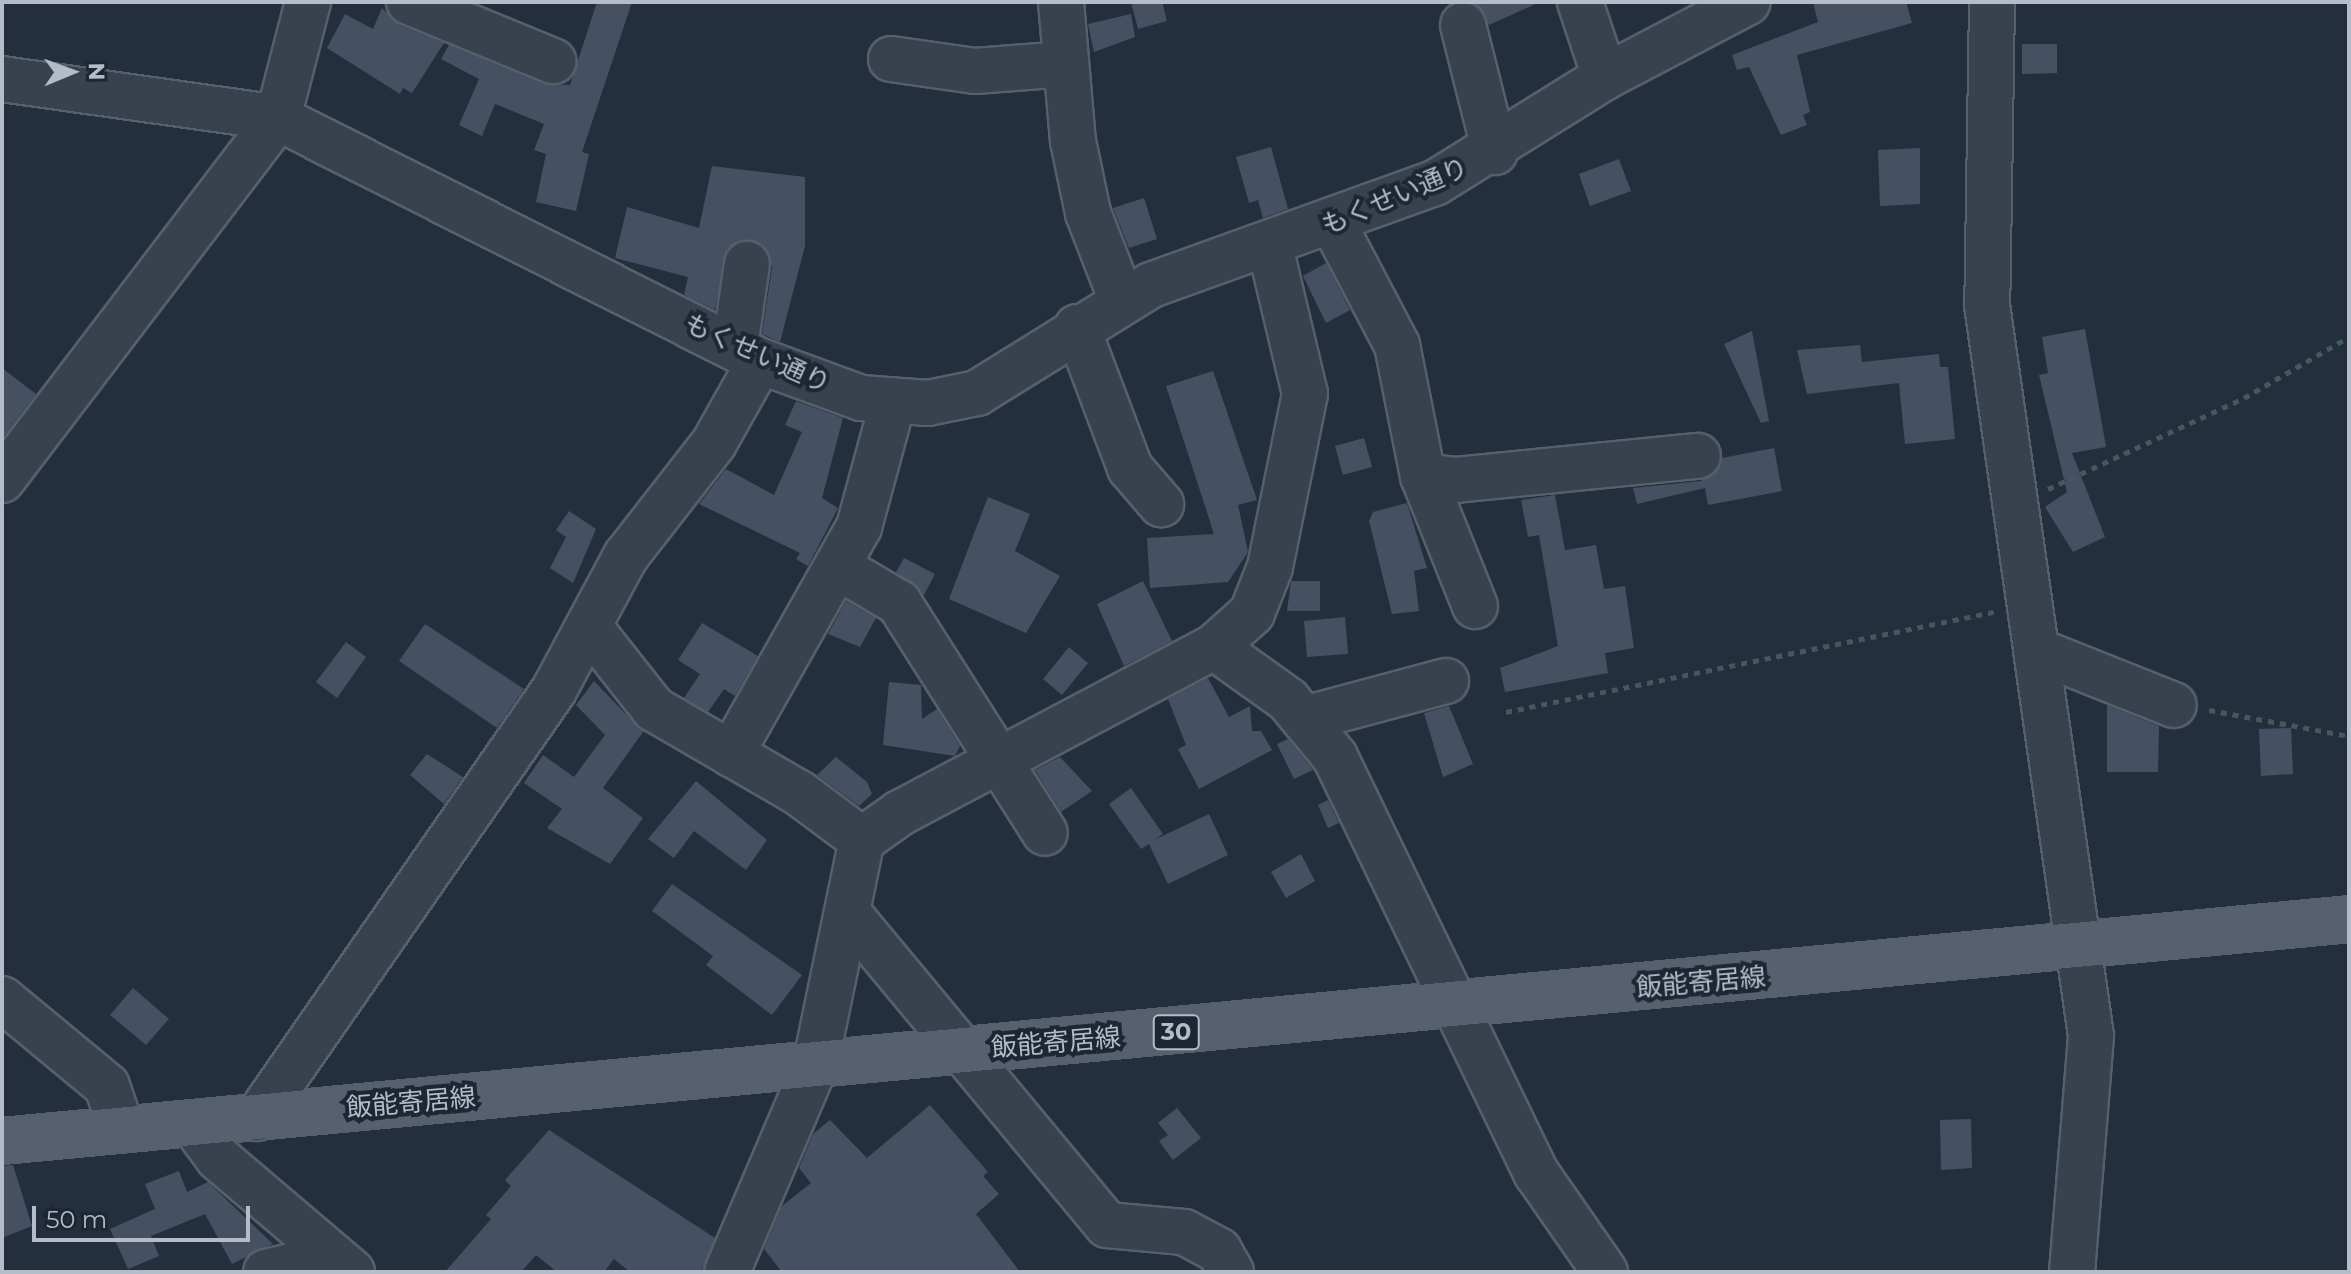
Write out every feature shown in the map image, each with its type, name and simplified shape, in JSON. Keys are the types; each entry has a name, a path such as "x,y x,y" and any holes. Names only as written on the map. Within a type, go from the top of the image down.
{"main road":[{"name":"飯能寄居線","path":"2,1141 2082,948 2349,919"}],"street":[{"path":"2,480 278,118 308,2"},
{"path":"409,2 553,61"},
{"path":"1061,2 1066,64 1088,213 1121,298"},
{"path":"1580,2 1605,77"},
{"name":"もくせい通り","path":"2,79 278,118 748,354 825,387 893,402 956,401 977,393 1121,298 1334,225 1495,152 1605,77 1748,2"},
{"path":"1992,2 1987,305 2082,948 2091,1061 2072,1272"},
{"path":"1463,25 1495,152"},
{"path":"891,59 975,71 1066,64"},
{"path":"1334,225 1397,345 1423,476 1475,606"},
{"path":"727,1272 815,1066 862,840 996,763 1214,647 1252,613 1270,567 1305,394 1270,247"},
{"path":"257,1118 590,628 626,556 714,443 748,354 747,264"},
{"path":"1077,327 1130,468 1161,504"},
{"path":"731,754 838,567 876,485 893,402"},
{"path":"1423,476 1456,480 1698,456"},
{"path":"838,567 899,603 996,763 1045,833"},
{"path":"590,628 654,709 731,754 862,840"},
{"path":"1214,647 1304,719 1335,757 1451,1006 1537,1174 1605,1272"},
{"path":"2038,651 2174,705"},
{"path":"1304,719 1446,681"},
{"path":"848,913 1107,1225 1184,1232 1219,1251 1231,1272"},
{"path":"2,999 107,1086 122,1130"},
{"path":"193,1124 218,1158 342,1264"},
{"path":"266,1272 342,1264"}],"path":[{"path":"2015,504 2244,398 2349,337"},
{"path":"1506,712 2030,606"},
{"path":"2174,705 2349,736"}],"building":[{"path":"597,2 632,2 582,152 589,154 576,211 536,202 546,154 534,150 544,124 495,104 482,136 459,125 479,79 441,59 449,45 544,84 570,85"},
{"path":"1131,2 1162,2 1167,21 1138,29"},
{"path":"1472,2 1540,2 1489,25"},
{"path":"1813,2 1906,2 1912,23 1797,55 1810,112 1803,115 1807,125 1781,135 1749,67 1737,70 1732,55 1818,22"},
{"path":"382,8 400,25 444,43 412,93 403,88 400,94 327,48 345,14 373,29"},
{"path":"1131,14 1135,37 1094,52 1088,24"},
{"path":"2022,44 2057,44 2057,73 2022,74"},
{"path":"1271,147 1288,209 1263,218 1258,200 1249,203 1236,157"},
{"path":"1920,148 1920,204 1880,206 1878,150"},
{"path":"1619,159 1631,191 1590,206 1579,174"},
{"path":"712,166 805,177 805,246 780,342 762,334 772,267 762,244 738,241 727,249 715,310 684,295 688,277 615,258 627,207 699,228"},
{"path":"1144,198 1157,239 1129,248 1113,208"},
{"path":"1326,263 1350,310 1326,323 1303,276"},
{"path":"2085,329 2106,447 2072,453 2105,537 2073,552 2045,507 2067,492 2039,375 2048,373 2042,337"},
{"path":"1752,331 1769,421 1761,423 1724,344"},
{"path":"1860,345 1862,362 1939,354 1940,367 1948,367 1955,439 1905,444 1899,383 1807,394 1797,350"},
{"path":"2,368 36,394 2,439"},
{"path":"1213,371 1257,500 1238,505 1248,552 1228,582 1150,588 1147,538 1214,534 1166,386"},
{"path":"796,401 843,418 822,498 838,508 808,566 796,559 800,553 699,504 726,469 774,495 802,432 785,425"},
{"path":"1364,438 1372,467 1343,475 1335,446"},
{"path":"1774,448 1782,491 1708,505 1705,488 1637,504 1633,488 1701,481 1722,458"},
{"path":"1555,495 1565,550 1596,545 1604,589 1625,586 1634,648 1605,653 1608,673 1505,692 1500,668 1558,646 1539,535 1528,537 1521,500"},
{"path":"988,497 1030,514 1015,551 1060,576 1026,633 949,599"},
{"path":"1407,503 1427,568 1414,571 1419,611 1392,614 1369,521 1373,512"},
{"path":"569,511 596,529 573,583 550,568 566,537 556,530"},
{"path":"904,558 935,574 924,595 896,572"},
{"path":"1143,581 1172,641 1124,666 1097,604"},
{"path":"1291,581 1320,581 1320,611 1287,611"},
{"path":"846,601 876,618 860,647 828,634"},
{"path":"1345,617 1348,654 1307,657 1304,621"},
{"path":"702,623 758,656 735,696 724,689 708,712 684,698 700,674 678,660"},
{"path":"425,624 524,689 497,728 399,661"},
{"path":"346,642 366,657 337,698 316,682"},
{"path":"1069,647 1088,663 1062,695 1043,679"},
{"path":"1208,678 1229,717 1250,706 1252,731 1261,731 1272,750 1199,789 1178,749 1186,745 1168,699"},
{"path":"594,681 643,732 603,788 643,818 610,864 547,828 562,809 524,783 543,755 574,777 605,735 576,705"},
{"path":"889,682 921,685 922,719 937,709 960,746 955,756 883,745"},
{"path":"2107,705 2159,726 2158,772 2107,772"},
{"path":"1449,706 1473,764 1443,777 1424,713"},
{"path":"2291,728 2293,774 2261,776 2259,729"},
{"path":"1288,739 1313,770 1294,779 1277,744"},
{"path":"427,754 463,777 444,804 410,775"},
{"path":"836,757 867,782 872,794 859,806 817,775"},
{"path":"1060,757 1092,791 1061,812 1035,770"},
{"path":"696,781 767,840 746,870 694,831 674,858 648,839"},
{"path":"1131,788 1163,834 1154,840 1209,814 1228,855 1168,884 1149,844 1141,849 1109,804"},
{"path":"1328,800 1339,823 1328,828 1318,805"},
{"path":"1301,854 1315,881 1286,898 1271,872"},
{"path":"672,884 802,975 772,1015 706,965 713,956 652,911"},
{"path":"133,988 169,1019 146,1045 110,1015"},
{"path":"930,1105 988,1172 983,1176 999,1194 976,1214 1020,1272 782,1272 764,1249 782,1206 811,1183 799,1168 813,1134 830,1120 867,1158"},
{"path":"1177,1108 1201,1138 1173,1160 1159,1141 1168,1135 1158,1123"},
{"path":"1971,1119 1972,1168 1941,1170 1940,1120"},
{"path":"549,1130 715,1238 701,1272 630,1272 614,1259 604,1272 557,1272 536,1255 521,1272 445,1272 491,1219 486,1215 511,1186 505,1180"},
{"path":"13,1165 32,1226 2,1238 2,1166"},
{"path":"179,1171 187,1192 208,1182 273,1244 232,1264 205,1214 151,1236 159,1256 128,1269 110,1229 155,1209 145,1184"}]}
